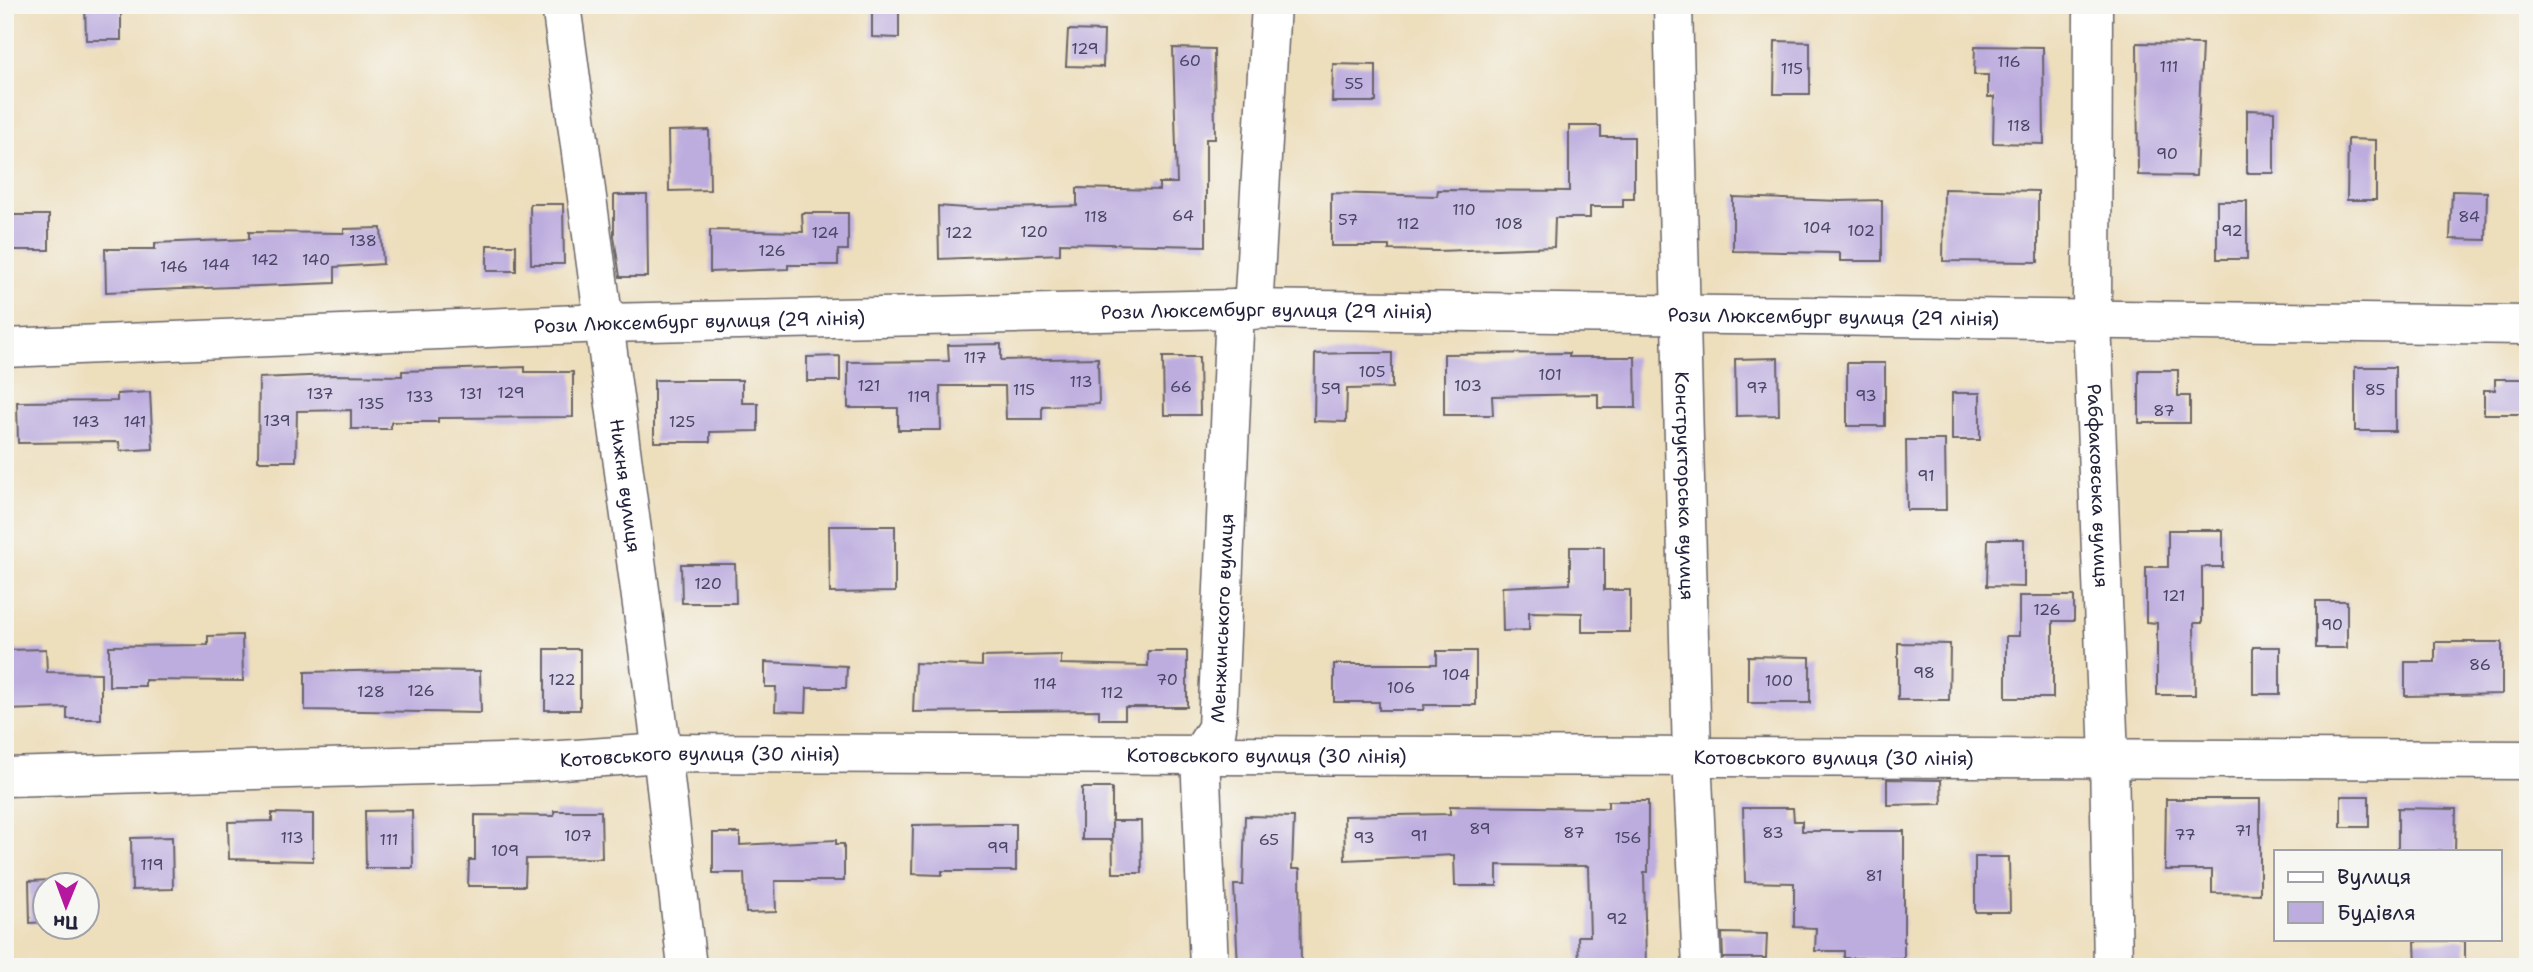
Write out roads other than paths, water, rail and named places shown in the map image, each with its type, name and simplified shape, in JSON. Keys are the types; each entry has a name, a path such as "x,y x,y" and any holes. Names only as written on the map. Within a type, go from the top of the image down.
{"street":[{"name":"Нижня вулиця","path":"561,5 662,753 687,967"},
{"name":"Менжинського вулиця","path":"1200,755 1217,728 1244,310 1272,5"},
{"name":"Конструкторська вулиця","path":"1673,5 1692,757 1702,967"},
{"name":"Рабфаковська вулиця","path":"2093,5 2092,320 2109,758 2113,967"},
{"name":"Рози Люксембург вулиця (29 лiнiя)","path":"5,348 605,323 1244,310 2528,325"},
{"name":"Котовського вулиця (30 лiнiя)","path":"5,777 518,763 662,753 2528,761"},
{"path":"1200,755 1209,967"}]}
